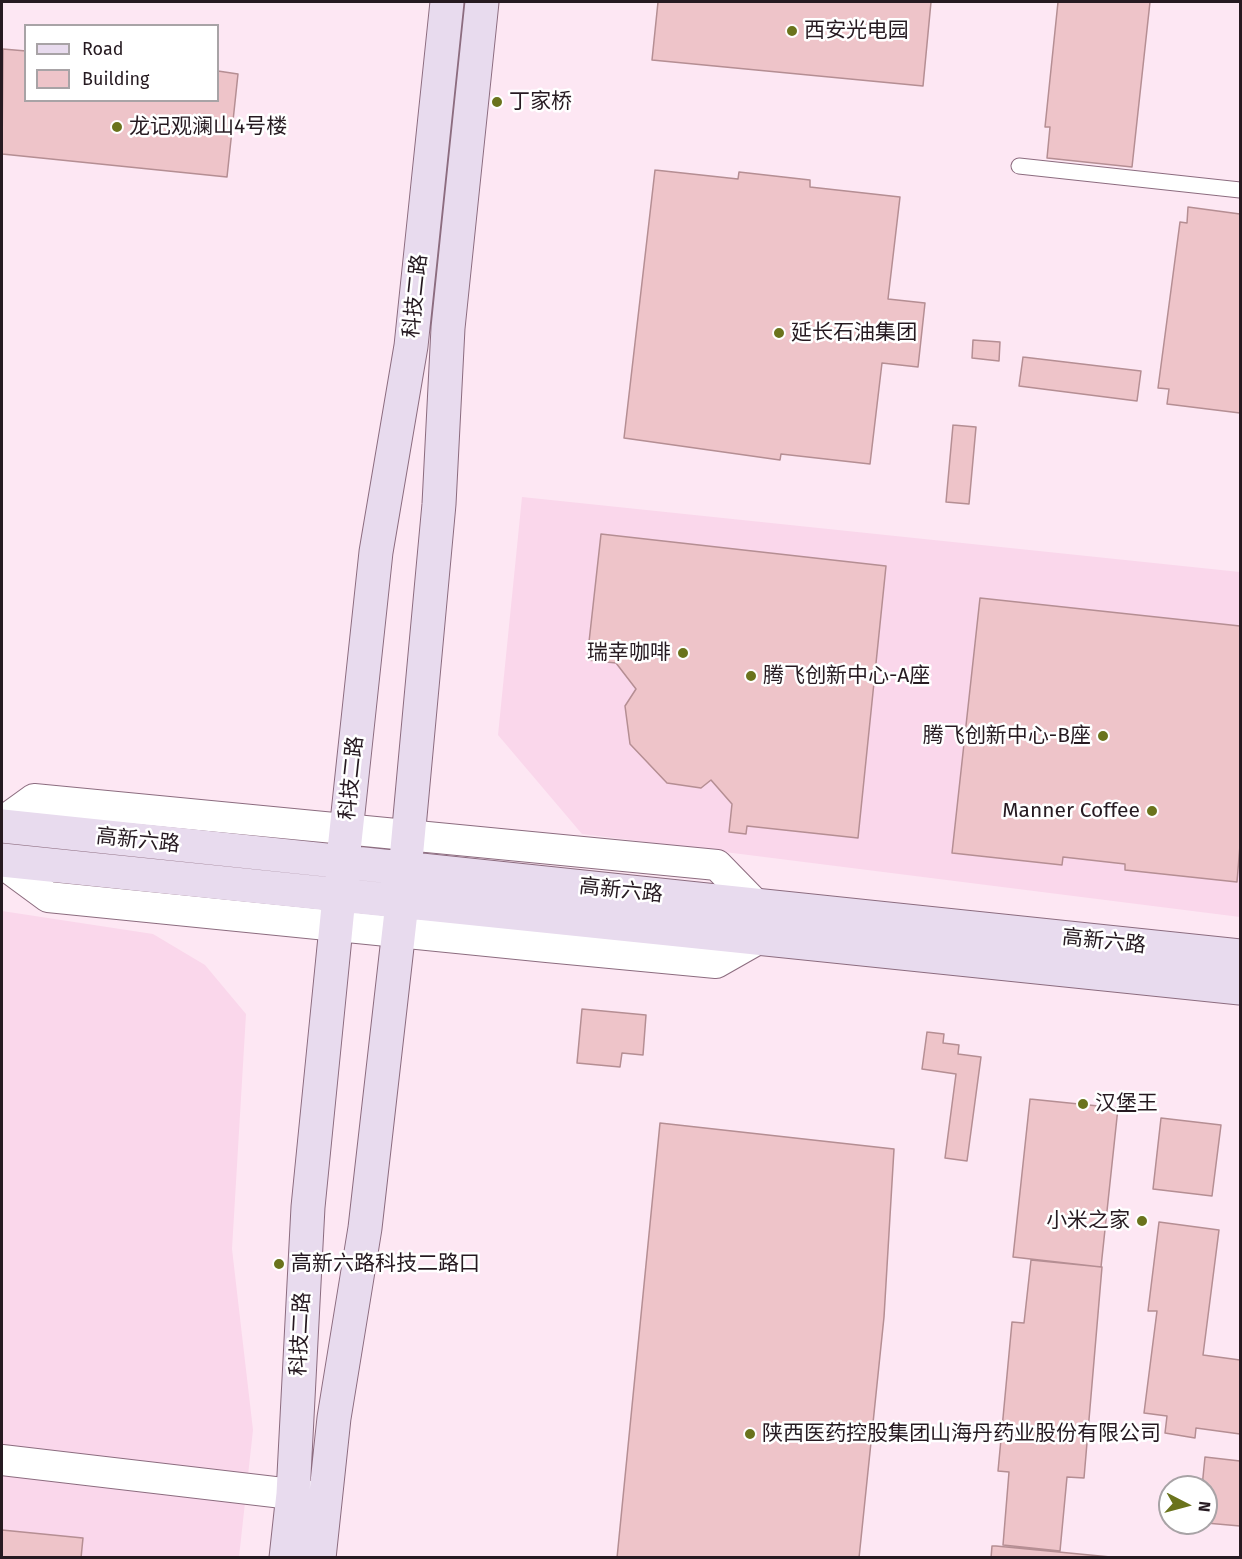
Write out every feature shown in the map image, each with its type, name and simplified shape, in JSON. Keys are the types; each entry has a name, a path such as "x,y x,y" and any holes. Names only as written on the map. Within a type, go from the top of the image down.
{"main road":[{"name":"科技二路","path":"286,1557 293,1494 308,1207 342,862 376,552 411,346 447,2"},
{"name":"科技二路","path":"320,1557 334,1418 365,1228 400,918 439,504 448,328 482,2"},
{"name":"高新六路","path":"2,824 1240,956"},
{"name":"高新六路","path":"2,862 400,918 760,938 1240,988"}],"street":[{"path":"2,824 34,798 717,865 757,906"},
{"path":"2,1460 325,1497"}],"lane":[{"path":"1019,166 1240,190"}],"shaded area":[{"path":"522,497 1240,572 1240,917 582,834 498,735"},
{"path":"2,911 153,934 205,965 246,1014 232,1249 253,1430 239,1557 2,1558"}],"building":[{"name":"西安光电园","path":"658,2 931,2 923,86 652,60"},
{"path":"1058,2 1150,2 1132,167 1047,158 1050,127 1045,127"},
{"name":"龙记观澜山4号楼","path":"3,49 24,51 24,102 219,102 219,71 238,74 227,177 2,154"},
{"name":"延长石油集团","path":"655,170 738,179 739,172 810,180 810,187 900,197 888,299 925,303 918,367 882,363 870,464 781,454 780,460 624,438"},
{"path":"1188,207 1240,214 1240,413 1167,404 1169,389 1158,388 1180,222 1187,223"},
{"path":"973,340 1000,342 999,361 972,358"},
{"path":"1023,357 1141,371 1137,401 1019,386"},
{"path":"953,425 976,427 969,504 946,502"},
{"name":"腾飞创新中心-A座","path":"601,534 886,566 858,838 747,826 746,834 729,832 732,804 711,780 701,788 667,783 630,744 625,706 636,689 616,663 587,660"},
{"name":"腾飞创新中心-B座","path":"980,598 1240,626 1240,845 1237,882 1125,870 1125,864 1063,857 1062,865 952,853"},
{"path":"582,1009 646,1015 643,1055 622,1053 620,1067 577,1063"},
{"path":"927,1032 944,1034 943,1043 959,1045 958,1054 981,1057 967,1161 945,1158 956,1074 922,1069"},
{"path":"1030,1099 1118,1108 1101,1267 1013,1257"},
{"path":"1161,1118 1221,1125 1212,1196 1153,1189"},
{"name":"陕西医药控股集团山海丹药业股份有限公司","path":"660,1123 894,1149 884,1317 859,1558 617,1558"},
{"path":"1159,1222 1219,1230 1203,1355 1240,1360 1240,1434 1196,1428 1195,1438 1165,1433 1167,1416 1144,1413 1157,1311 1148,1311"},
{"path":"1031,1260 1102,1267 1084,1478 1067,1477 1060,1551 1003,1545 1009,1472 998,1471 1012,1322 1024,1323"},
{"path":"1205,1457 1240,1461 1240,1526 1218,1524 1218,1475 1203,1475"},
{"path":"2,1530 83,1538 81,1558 2,1558"},
{"path":"992,1546 996,1546 1121,1558 991,1558"}],"place":[{"name":"西安光电园","path":"792,31"},
{"name":"丁家桥","path":"497,102"},
{"name":"龙记观澜山4号楼","path":"117,127"},
{"name":"延长石油集团","path":"779,333"},
{"name":"瑞幸咖啡","path":"683,653"},
{"name":"腾飞创新中心-A座","path":"751,676"},
{"name":"腾飞创新中心-B座","path":"1103,736"},
{"name":"Manner Coffee","path":"1152,811"},
{"name":"汉堡王","path":"1083,1104"},
{"name":"小米之家","path":"1142,1221"},
{"name":"高新六路科技二路口","path":"279,1264"},
{"name":"陕西医药控股集团山海丹药业股份有限公司","path":"750,1434"}]}
